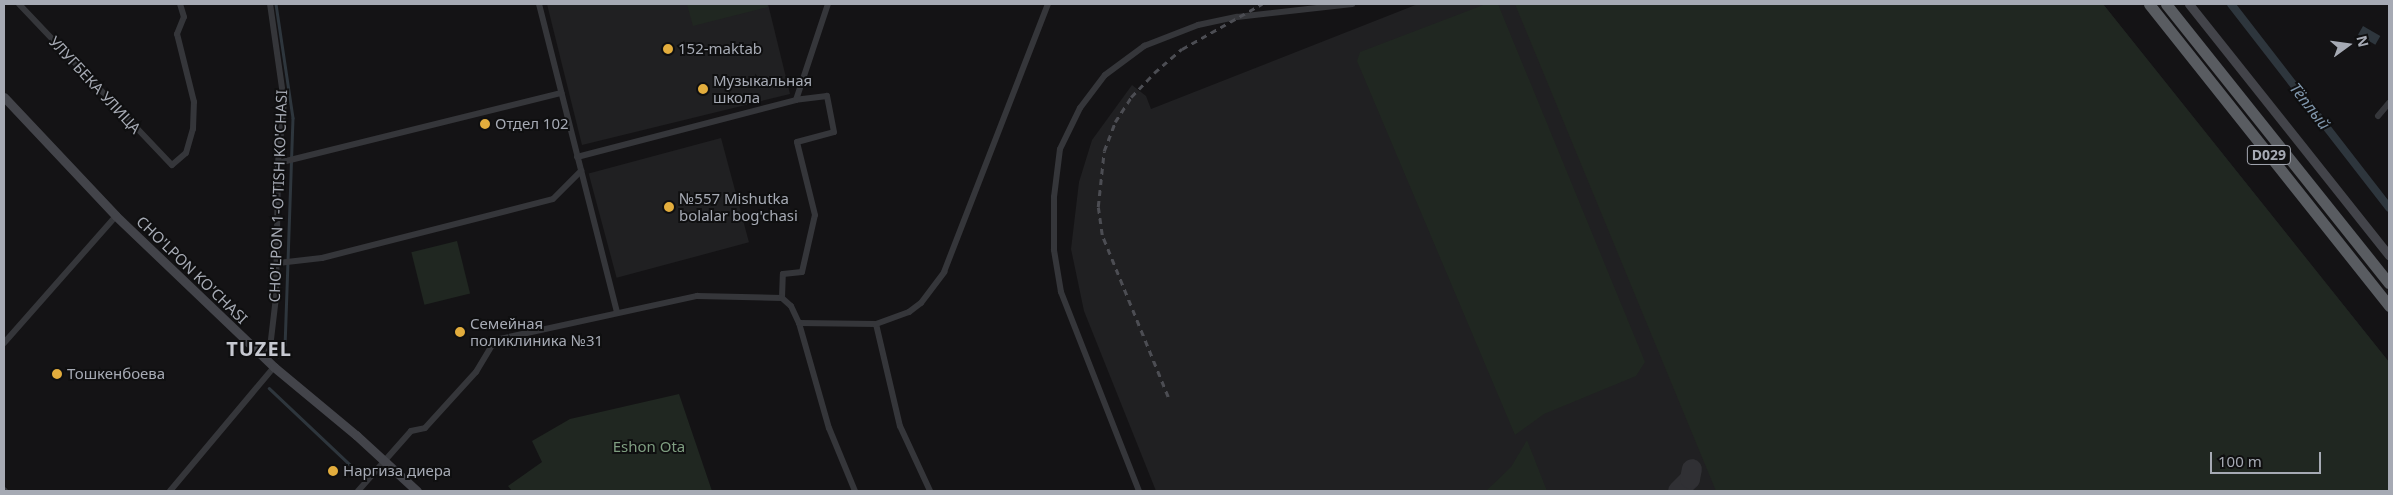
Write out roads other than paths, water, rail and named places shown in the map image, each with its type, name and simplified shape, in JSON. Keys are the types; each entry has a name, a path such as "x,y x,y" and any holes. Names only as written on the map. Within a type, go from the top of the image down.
{"highway":[{"name":"D029","path":"2149,4 2389,306"},
{"name":"D029","path":"2166,4 2389,283"}],"main road":[{"path":"2189,4 2389,255"},
{"name":"CHO'LPON KO'CHASI","path":"4,96 116,216 274,367 417,491"}],"street":[{"name":"УЛУГБЕКА УЛИЦА","path":"19,4 172,165 186,153 193,128 194,102 177,34 184,17 180,4"},
{"name":"CHO'LPON 1-O'TISH KO'CHASI","path":"265,358 270,348 281,263 284,102 270,4"},
{"path":"539,4 617,312"},
{"path":"796,100 828,4"},
{"path":"799,324 876,324 915,308 944,272 1048,4"},
{"path":"1138,491 1061,292 1054,250 1054,197 1060,149 1080,108 1105,75 1144,46 1198,25 1237,16 1352,4"},
{"path":"282,162 561,93"},
{"path":"577,156 796,100 826,96 834,132 798,142 815,215 802,272 782,274 782,298"},
{"path":"2378,116 2389,103"},
{"path":"281,263 322,258 553,200 581,171"},
{"path":"4,343 116,216"},
{"path":"358,491 411,431 425,428 473,376 495,340 697,296 782,298 791,306 799,324 829,428 855,491"},
{"path":"876,324 900,426 930,491"},
{"path":"170,491 274,367"}],"waterway":[{"path":"276,4 293,118 285,345 279,356"},
{"name":"Тёплый","path":"2231,4 2389,208"},
{"path":"269,388 363,477"}],"railway":[{"path":"1168,397 1102,235 1098,207 1104,151 1115,122 1131,97 1154,73 1182,49 1262,4"}],"place":[{"name":"152-maktab","path":"668,49"},
{"name":"Музыкальная школа","path":"703,89"},
{"name":"Отдел 102","path":"485,124"},
{"name":"№557 Mishutka bolalar bog'chasi","path":"669,207"},
{"name":"Семейная поликлиника №31","path":"460,332"},
{"name":"Тошкенбоева","path":"57,374"},
{"name":"Наргиза диера","path":"333,471"}],"district":[{"name":"TUZEL","path":"259,348"}],"park label":[{"name":"Eshon Ota","path":"649,447"}]}
